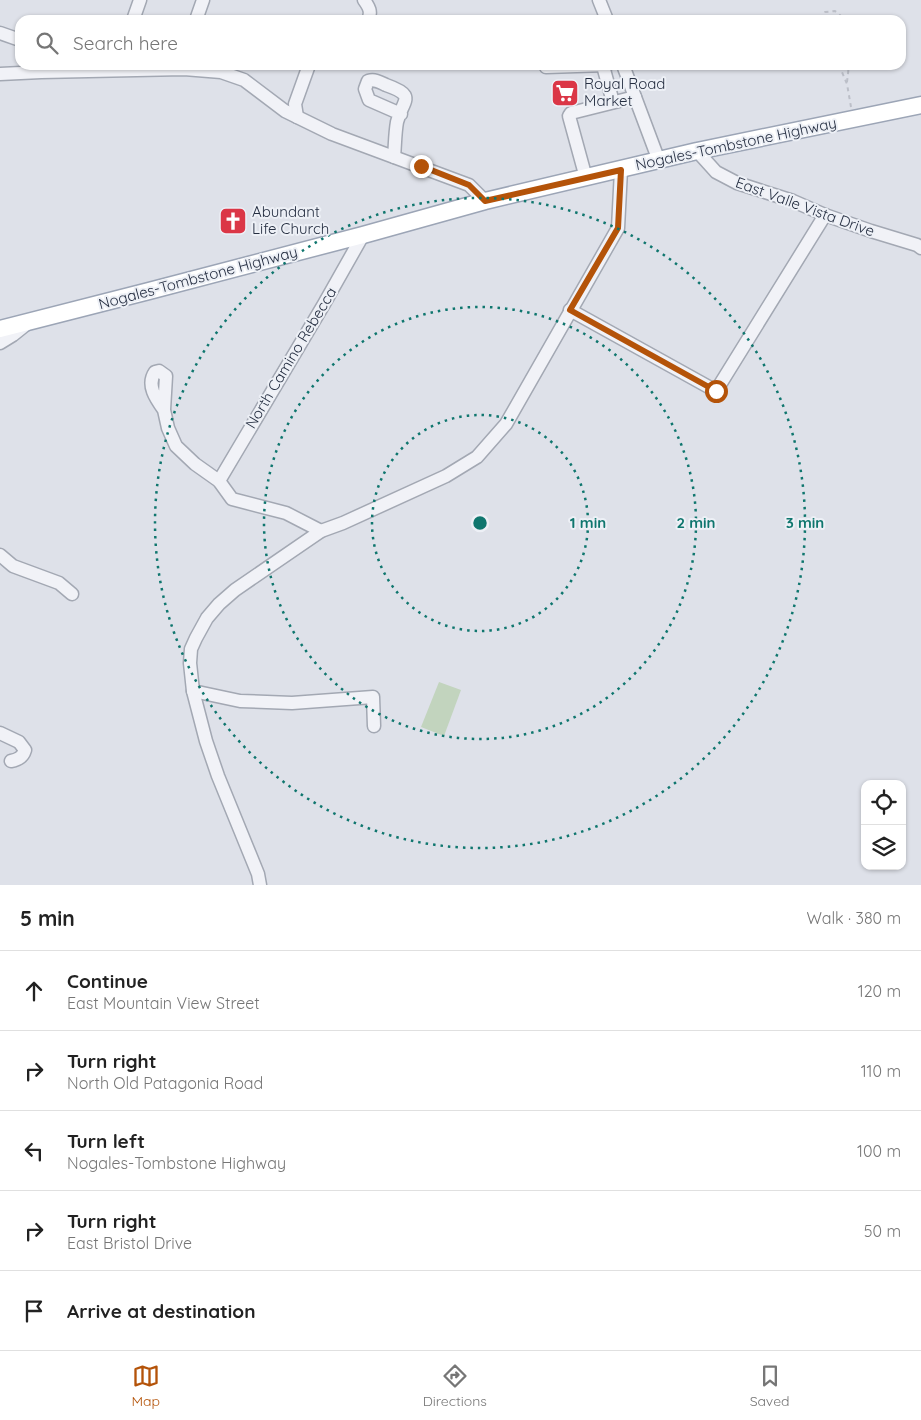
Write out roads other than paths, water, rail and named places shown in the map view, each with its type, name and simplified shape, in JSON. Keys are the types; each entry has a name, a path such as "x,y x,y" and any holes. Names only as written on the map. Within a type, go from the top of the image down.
{"main road":[{"name":"Nogales-Tombstone Highway","path":"0,329 485,201 697,151 921,105"}],"street":[{"path":"135,15 140,0"},
{"path":"198,15 203,0"},
{"path":"364,0 369,6 370,15"},
{"path":"600,0 605,15"},
{"path":"0,34 15,38"},
{"path":"0,74 26,70"},
{"path":"207,70 221,72 244,80 285,111 332,134 469,185 485,201"},
{"path":"297,117 295,104 307,70"},
{"path":"606,70 613,102"},
{"path":"625,70 659,161"},
{"path":"586,178 569,116 571,113 635,97"},
{"path":"394,157 397,122 401,114"},
{"name":"East Valle Vista Drive","path":"697,151 716,172 737,183 793,201 871,232 917,245 921,248"},
{"path":"260,885 253,860 218,776 193,691 190,663 191,649 201,628 219,604 235,590 321,531 343,523 446,476 477,456 506,424 618,228 621,170"},
{"path":"570,310 716,391 825,215"},
{"name":"North Camino Rebecca","path":"219,481 324,304 362,235"},
{"path":"0,343 30,321"},
{"path":"164,410 168,428 176,446 195,464 219,481 232,499 286,513 321,531"},
{"path":"0,555 13,566 59,583 72,594"},
{"path":"193,691 240,701 292,703 373,697 374,726"},
{"path":"0,733 19,742 25,750 24,754 17,760 11,761"}],"place":[{"name":"Royal Road Market","path":"565,93"},
{"name":"Abundant Life Church","path":"233,221"}]}
